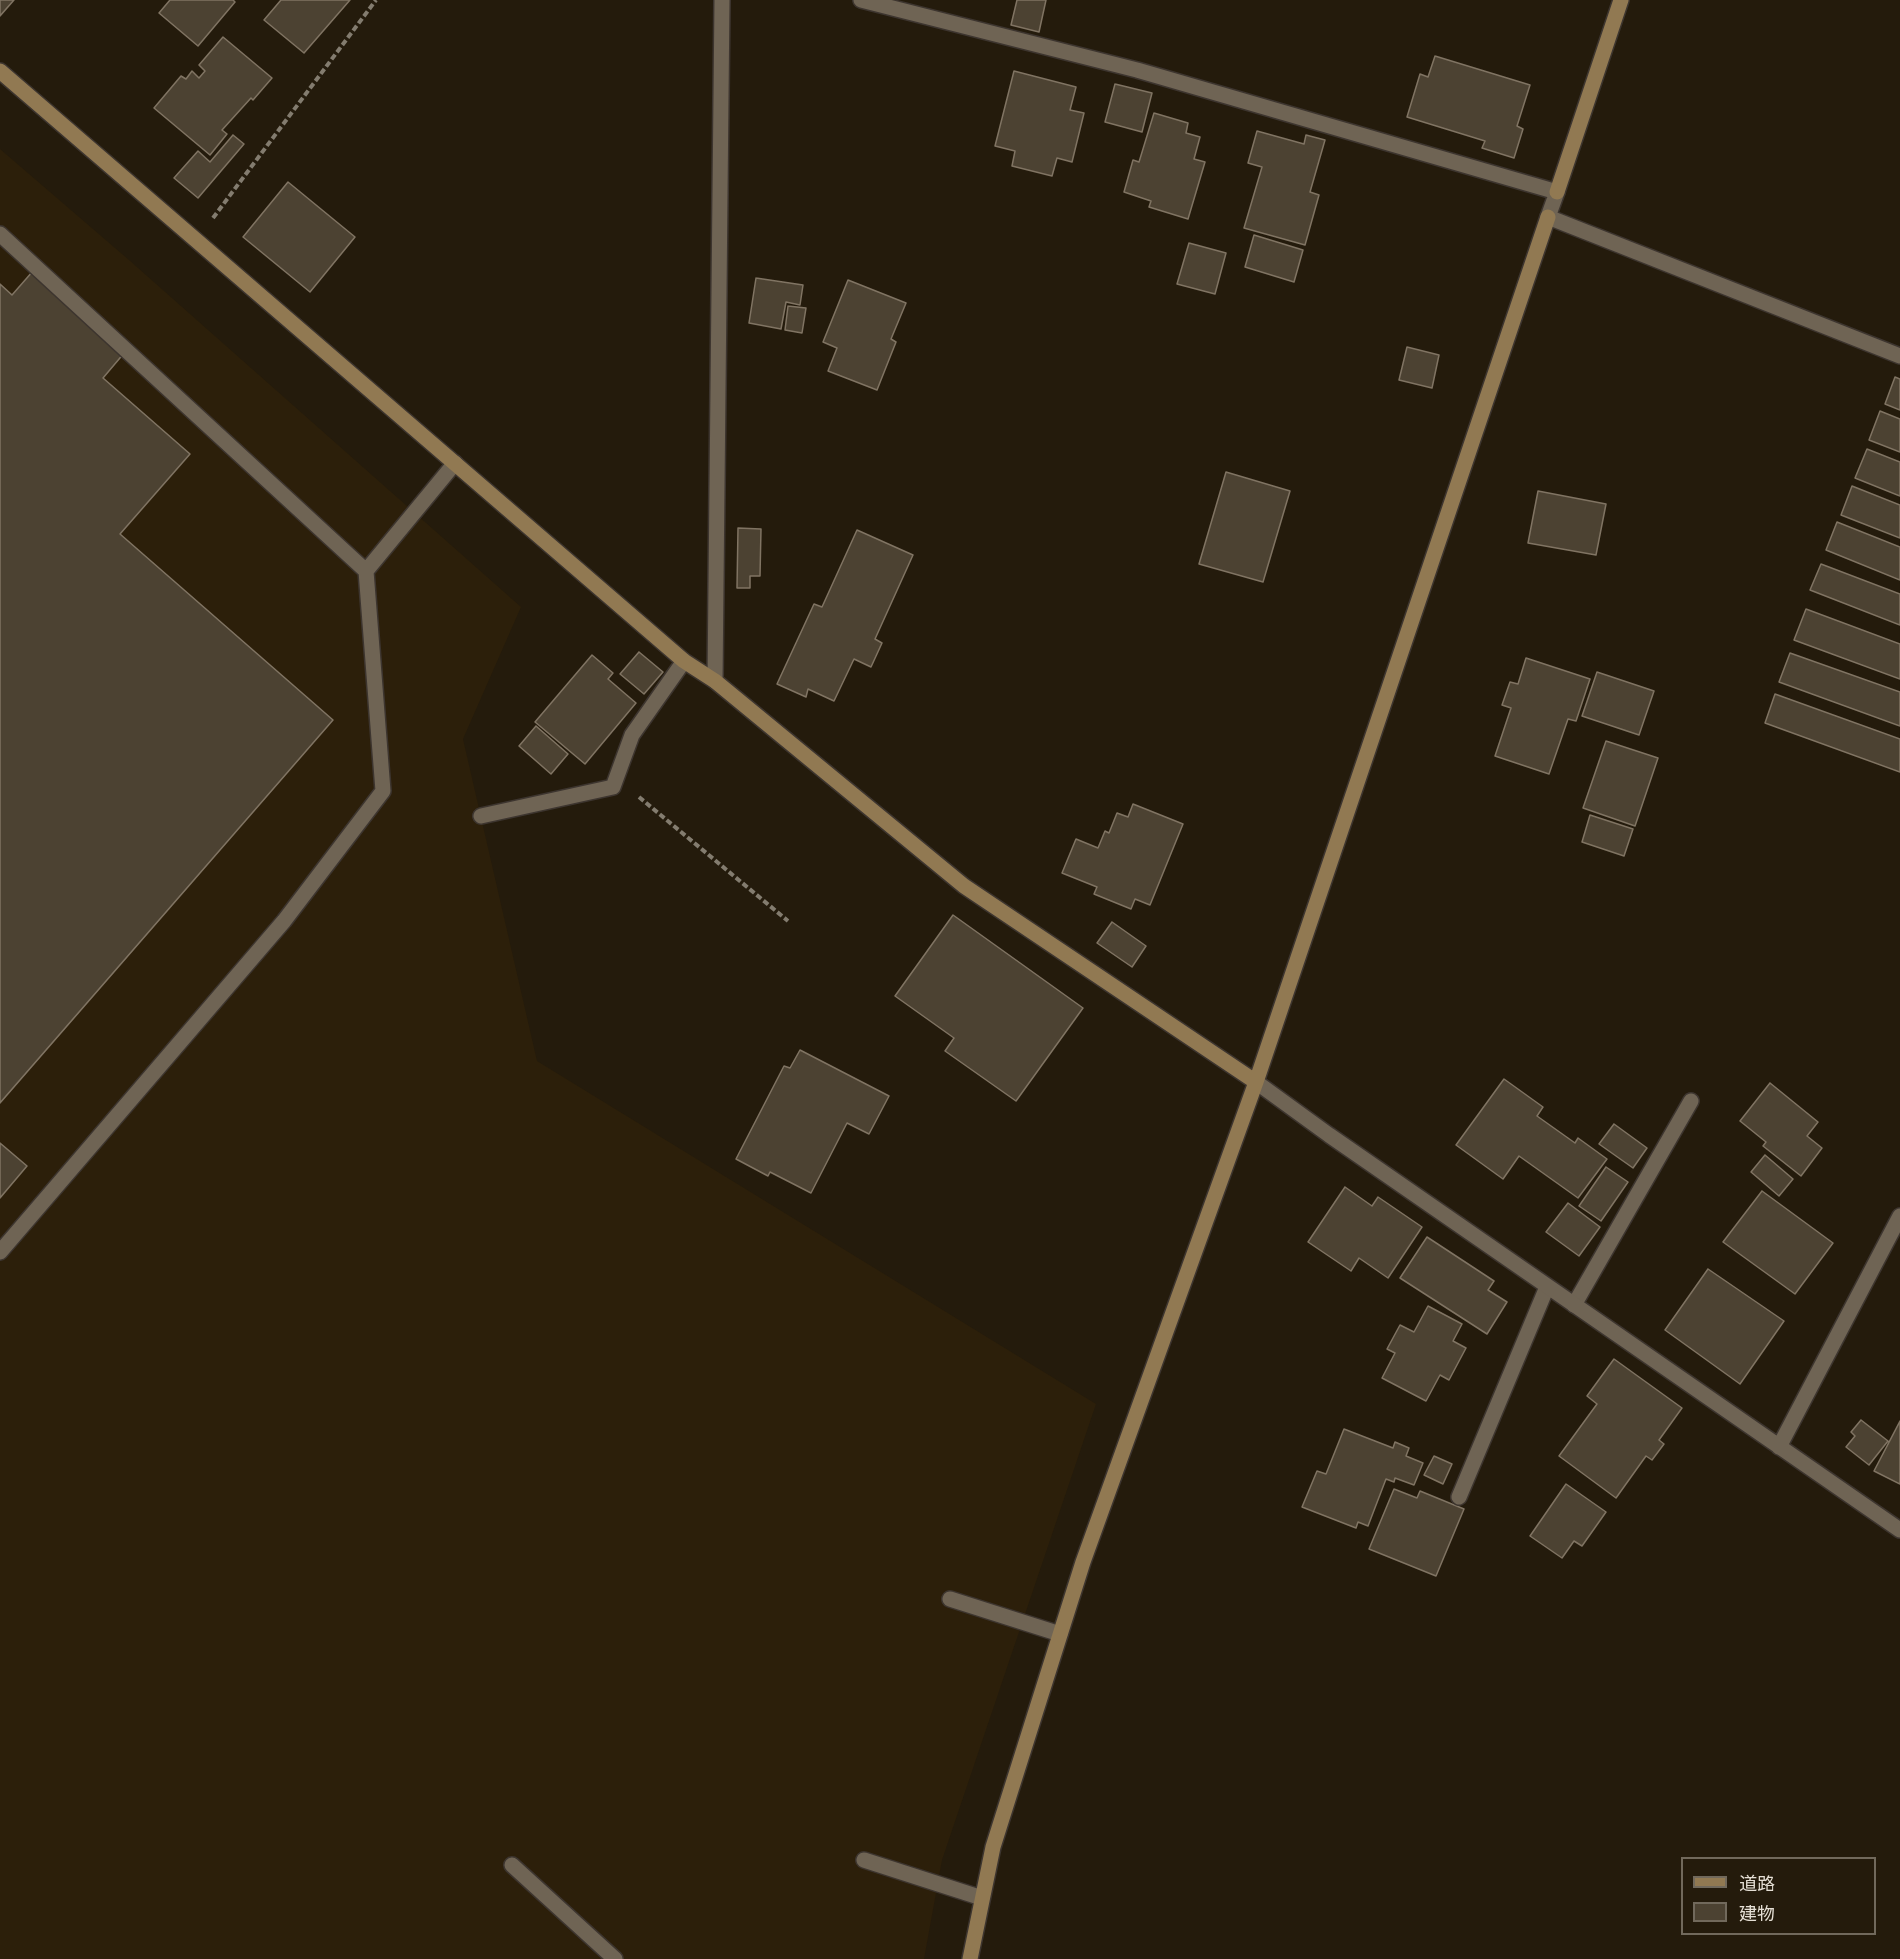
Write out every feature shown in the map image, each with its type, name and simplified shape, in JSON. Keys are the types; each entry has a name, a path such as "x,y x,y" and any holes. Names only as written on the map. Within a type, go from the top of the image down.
{"street":[{"path":"715,681 722,0"},
{"path":"861,0 1137,70 1557,192"},
{"path":"970,1959 993,1847 1083,1562 1256,1082 1621,0"},
{"path":"0,71 684,661 715,681 964,886 1256,1082 1547,1287 1900,1530"},
{"path":"1548,217 1900,356"},
{"path":"0,234 366,571 383,791 284,921 0,1252"},
{"path":"366,571 455,463"},
{"path":"481,816 613,788 632,735 684,661"},
{"path":"1574,1305 1691,1101"},
{"path":"1779,1447 1900,1216"},
{"path":"1459,1497 1547,1287"},
{"path":"950,1599 1060,1634"},
{"path":"864,1860 982,1898"},
{"path":"512,1865 615,1959"}],"path":[{"path":"197,241 376,0"},
{"path":"613,788 639,797 788,921"}],"shaded area":[{"path":"0,149 129,260 521,607 463,739 537,1061 1096,1404 942,1860 924,1959 0,1959"}],"building":[{"path":"0,0 14,0 0,16"},
{"path":"170,0 233,0 235,2 198,46 159,13"},
{"path":"281,0 350,0 304,53 264,20"},
{"path":"1017,0 1046,0 1039,32 1011,25"},
{"path":"223,37 272,78 222,130 227,134 210,155 154,108 181,76 186,79 192,71 199,78 205,71 199,65"},
{"path":"1435,56 1530,85 1517,126 1523,129 1514,158 1482,148 1485,141 1407,117 1420,74 1428,77"},
{"path":"1014,71 1076,87 1070,110 1084,113 1072,162 1057,158 1052,176 1012,166 1015,151 995,146"},
{"path":"1115,84 1152,93 1142,132 1105,122"},
{"path":"1154,113 1188,123 1186,133 1200,137 1194,159 1205,162 1188,219 1149,207 1151,201 1124,192 1133,160 1139,162"},
{"path":"1257,131 1304,144 1306,135 1325,140 1310,192 1319,195 1305,245 1244,228 1262,167 1248,163"},
{"path":"233,135 244,144 198,198 174,178 198,151 210,162"},
{"path":"288,182 355,237 310,292 243,237"},
{"path":"1254,235 1303,250 1294,282 1245,267"},
{"path":"1189,243 1226,253 1215,294 1177,284"},
{"path":"33,271 125,352 103,378 190,454 120,534 333,720 0,1103 0,284 12,295"},
{"path":"756,278 803,285 800,305 786,302 781,329 749,323"},
{"path":"848,280 906,303 891,339 896,342 877,390 828,371 837,348 823,342"},
{"path":"788,306 806,308 802,333 785,330"},
{"path":"1407,347 1439,355 1432,388 1399,380"},
{"path":"1895,377 1900,379 1900,410 1885,404"},
{"path":"1880,411 1900,419 1900,452 1869,440"},
{"path":"1867,449 1900,462 1900,496 1855,478"},
{"path":"1226,472 1290,491 1263,582 1199,564"},
{"path":"1852,486 1900,505 1900,538 1841,515"},
{"path":"1538,491 1606,504 1596,555 1528,543"},
{"path":"1837,522 1900,547 1900,580 1826,550"},
{"path":"738,528 761,529 760,576 750,576 750,588 737,588"},
{"path":"857,530 913,555 875,639 882,643 871,667 854,659 834,701 808,689 806,697 777,684 814,604 822,607"},
{"path":"1821,564 1900,594 1900,625 1810,590"},
{"path":"1806,609 1900,644 1900,679 1794,640"},
{"path":"639,652 663,672 644,694 620,674"},
{"path":"1790,653 1900,692 1900,726 1779,682"},
{"path":"592,655 613,673 608,679 636,703 585,764 535,722"},
{"path":"1526,658 1590,679 1576,721 1568,719 1549,774 1495,756 1511,708 1502,705 1510,682 1518,684"},
{"path":"1597,672 1654,691 1639,735 1582,716"},
{"path":"1775,694 1900,739 1900,772 1765,723"},
{"path":"536,726 568,754 551,774 519,746"},
{"path":"1606,741 1658,758 1635,826 1583,808"},
{"path":"1133,804 1183,824 1150,905 1135,899 1131,909 1094,894 1097,887 1062,873 1076,839 1098,848 1105,831 1109,833 1117,813 1128,817"},
{"path":"1590,815 1633,829 1624,856 1582,842"},
{"path":"953,915 1083,1008 1016,1101 945,1051 954,1038 895,996"},
{"path":"1112,922 1146,946 1132,967 1097,943"},
{"path":"800,1050 889,1096 869,1134 847,1123 811,1193 770,1172 768,1176 736,1159 784,1066 790,1068"},
{"path":"1504,1079 1543,1107 1537,1116 1575,1143 1578,1138 1607,1159 1578,1198 1519,1156 1503,1179 1456,1145"},
{"path":"1770,1083 1818,1122 1807,1136 1822,1148 1801,1176 1763,1146 1766,1142 1740,1121"},
{"path":"1614,1124 1647,1148 1633,1168 1599,1144"},
{"path":"0,1143 27,1166 0,1198"},
{"path":"1765,1155 1793,1179 1779,1196 1751,1172"},
{"path":"1606,1167 1628,1182 1601,1221 1579,1206"},
{"path":"1345,1187 1372,1206 1378,1197 1422,1227 1388,1278 1359,1258 1351,1271 1308,1242"},
{"path":"1762,1191 1833,1243 1795,1294 1723,1242"},
{"path":"1568,1203 1600,1227 1579,1256 1546,1232"},
{"path":"1427,1237 1494,1281 1488,1290 1507,1302 1487,1334 1400,1278"},
{"path":"1708,1269 1784,1321 1740,1384 1665,1330"},
{"path":"1428,1306 1462,1324 1453,1341 1466,1348 1449,1380 1440,1375 1426,1401 1382,1378 1395,1353 1387,1349 1400,1325 1414,1332"},
{"path":"1614,1359 1682,1408 1659,1440 1664,1444 1652,1460 1646,1456 1616,1498 1559,1456 1597,1404 1587,1396"},
{"path":"1861,1420 1888,1441 1869,1465 1846,1447 1855,1436 1851,1432"},
{"path":"1900,1421 1900,1484 1874,1471"},
{"path":"1344,1429 1393,1448 1395,1442 1409,1448 1406,1456 1423,1463 1414,1485 1395,1478 1394,1482 1386,1479 1368,1526 1358,1522 1356,1528 1302,1507 1317,1471 1326,1474"},
{"path":"1434,1456 1452,1464 1443,1484 1424,1475"},
{"path":"1566,1484 1606,1512 1582,1546 1574,1541 1562,1558 1530,1536"},
{"path":"1394,1489 1417,1498 1420,1491 1464,1509 1436,1576 1369,1549"}]}
